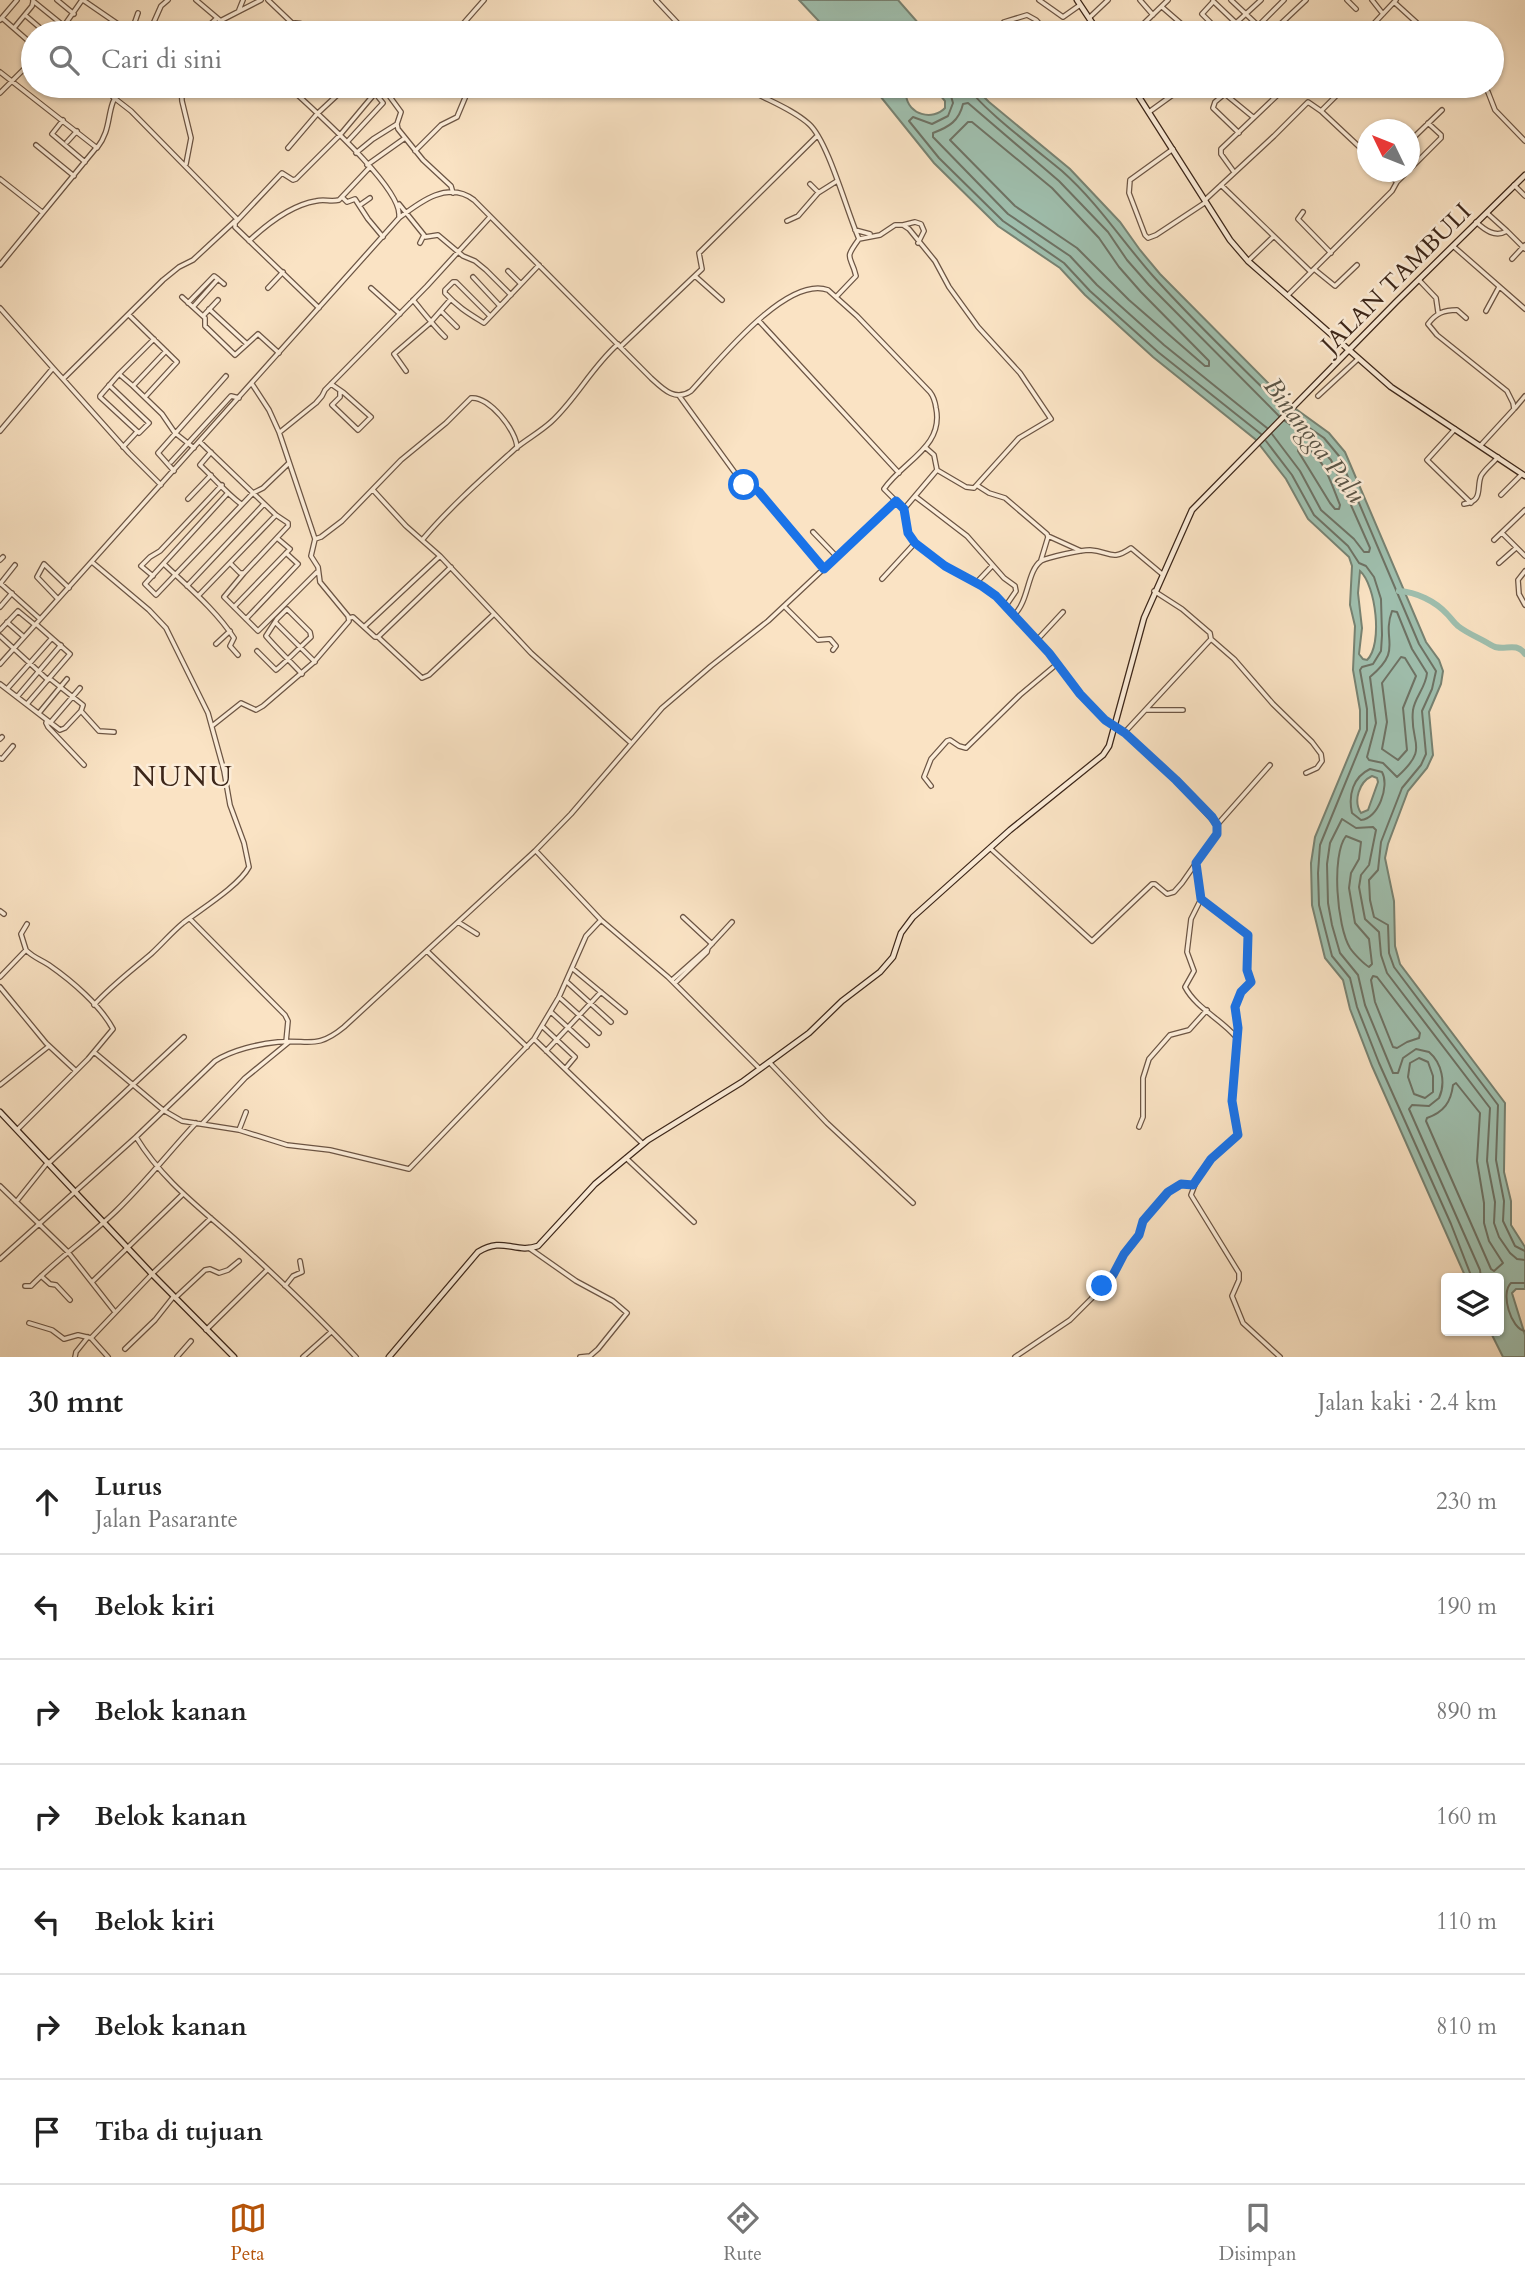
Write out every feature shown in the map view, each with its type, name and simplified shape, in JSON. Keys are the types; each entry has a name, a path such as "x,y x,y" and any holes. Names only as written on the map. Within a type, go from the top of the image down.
{"street":[{"path":"17,0 1,19 21,35"},
{"path":"26,0 59,21"},
{"path":"57,0 74,14"},
{"path":"68,21 83,0 114,21"},
{"path":"154,21 168,0"},
{"path":"196,0 220,19"},
{"path":"238,11 243,0"},
{"path":"217,21 261,0"},
{"path":"268,0 289,21"},
{"path":"466,21 484,0"},
{"path":"656,0 676,21"},
{"path":"1039,0 1063,17 1079,3 1091,21"},
{"path":"1089,18 1108,0"},
{"path":"1140,0 1153,15"},
{"path":"1147,21 1168,0"},
{"path":"1231,0 1253,21"},
{"path":"1238,21 1261,0"},
{"path":"1263,21 1284,0"},
{"path":"1282,21 1306,0"},
{"path":"1347,0 1356,9"},
{"path":"1372,0 1383,14"},
{"path":"1209,21 1202,14 1214,1 1233,21"},
{"path":"1376,21 1395,1 1416,21"},
{"path":"14,29 33,2"},
{"path":"1162,7 1178,21"},
{"path":"135,21 138,13"},
{"path":"25,15 32,21"},
{"path":"1007,21 1027,15 1037,21"},
{"path":"0,93 21,71"},
{"path":"0,72 21,88"},
{"path":"34,98 97,148"},
{"path":"0,265 106,136 113,98"},
{"path":"114,98 131,111 236,220"},
{"path":"182,98 191,138 186,167"},
{"path":"300,98 368,166 425,237"},
{"path":"288,148 334,98"},
{"path":"63,379 163,279 193,260 282,173 295,181 340,135 371,98"},
{"path":"346,142 383,103 379,98"},
{"path":"356,153 397,124 401,113 391,98"},
{"path":"415,151 441,125 457,117 465,98"},
{"path":"764,98 805,121 817,136 859,239"},
{"path":"1140,98 1230,240 1248,261 1391,387 1524,475 1501,495"},
{"path":"1149,112 1168,98"},
{"path":"1221,98 1213,108 1239,133"},
{"path":"1231,98 1254,117"},
{"path":"1234,172 1221,154 1221,149 1274,98"},
{"path":"1321,111 1334,98"},
{"path":"1490,98 1495,110 1525,141"},
{"path":"1173,149 1130,180 1129,193 1148,238 1205,201 1308,102 1357,145"},
{"path":"1420,131 1442,110"},
{"path":"63,120 52,134 85,162"},
{"path":"1420,158 1441,138 1429,123"},
{"path":"397,124 415,151 451,186 453,194"},
{"path":"67,142 77,131"},
{"path":"423,539 444,514 562,411 582,388 585,379 598,363 695,276 703,266 699,253 817,136"},
{"path":"249,241 272,220 318,200 334,201 342,197 368,166 405,138"},
{"path":"36,145 74,176"},
{"name":"JALAN TAMBULI","path":"529,1248 542,1242 586,1193 643,1144 760,1069 809,1033 842,1001 884,969 893,957 901,933 908,923 990,848 1103,755 1109,746 1136,642 1154,591 1192,510 1485,212 1524,178"},
{"path":"0,179 42,212"},
{"path":"787,221 795,219 818,192 837,181"},
{"path":"1287,296 1392,191 1396,182"},
{"path":"810,184 818,192"},
{"path":"1222,185 1273,237 1335,286 1357,265"},
{"path":"1514,185 1525,197"},
{"path":"0,664 399,218 430,196 468,196 491,217 661,388 680,397 746,488 759,492 824,569"},
{"path":"342,197 347,202 355,198 383,237"},
{"path":"360,205 370,198"},
{"path":"398,203 399,218"},
{"path":"1303,212 1298,219 1331,253"},
{"path":"1485,212 1524,247 1512,259"},
{"path":"279,432 316,403 491,217"},
{"path":"236,220 235,227 319,308"},
{"path":"855,230 880,235 895,225 915,222 921,224 924,231 918,243"},
{"path":"1476,222 1492,233 1507,231"},
{"path":"903,225 935,261 948,287 978,327 1020,373 1051,419 1018,438 978,486 971,489 937,470 934,455 925,447"},
{"path":"420,243 425,237 436,234 457,252 475,261 512,295"},
{"path":"836,297 856,276 849,260 849,252 859,239 873,235"},
{"path":"1248,261 1273,237"},
{"path":"1453,246 1525,309"},
{"path":"490,316 455,281 444,291 466,314 473,315 483,323 512,295 539,265"},
{"path":"508,271 522,284"},
{"path":"268,288 283,272"},
{"path":"188,303 214,276 224,284"},
{"path":"695,276 722,300"},
{"path":"473,277 500,306"},
{"path":"193,307 218,279"},
{"path":"1419,280 1436,298 1438,313"},
{"path":"371,288 400,314"},
{"path":"1486,311 1499,288"},
{"path":"680,397 691,391 782,300 809,290 825,289 836,297 933,396 938,419 932,439 884,489 904,509 908,533 915,543 945,566 989,590 1058,664 1085,700 1182,786 1217,825"},
{"path":"182,297 203,316 205,326 235,355 260,334 279,353"},
{"path":"406,371 394,354 430,323 451,299"},
{"path":"203,316 218,300"},
{"path":"413,300 430,323 445,337"},
{"path":"0,308 161,486"},
{"path":"209,309 247,344"},
{"path":"1466,318 1456,309 1438,313 1427,324 1507,391 1514,410"},
{"path":"441,311 457,327"},
{"path":"129,315 176,360 176,366 145,397"},
{"path":"759,321 899,473"},
{"path":"136,432 100,396 154,339"},
{"path":"134,386 166,351"},
{"path":"1318,396 1358,359"},
{"path":"0,431 53,368"},
{"path":"119,374 166,418 175,433 194,448"},
{"path":"174,471 157,454 226,376"},
{"path":"212,726 241,703 258,710 315,662 348,624 349,618 320,582 319,570 312,556 315,539 279,432 270,411 252,384"},
{"path":"331,384 371,418 358,430 332,405 340,397 340,392"},
{"path":"109,385 149,423 139,433 136,432 123,447"},
{"path":"172,462 232,396 239,398"},
{"path":"1480,446 1525,396"},
{"path":"315,539 327,533 401,460 474,397 481,399 501,416 514,434 517,448"},
{"path":"1455,429 1427,460 1471,503"},
{"path":"200,442 289,525 224,595 234,607 258,631 319,570"},
{"path":"211,452 200,464 222,485 227,494 241,505"},
{"path":"1464,504 1471,503 1480,491 1481,477 1498,457"},
{"path":"227,494 145,584 156,595 253,493 263,488 289,463"},
{"path":"904,509 937,470"},
{"path":"188,499 211,475"},
{"path":"153,576 139,567 160,551 222,485"},
{"path":"978,486 986,492 1005,498 1048,536 1082,551"},
{"path":"373,490 406,526 440,555 548,670 631,744"},
{"path":"916,497 967,536 992,566 1017,588 1005,607"},
{"path":"0,1259 221,1057 269,1043 318,1043 334,1035 535,851 676,695 784,606 896,501"},
{"path":"187,586 264,503"},
{"path":"1494,540 1525,510"},
{"path":"198,596 276,514"},
{"path":"813,532 837,557"},
{"path":"1502,533 1525,556"},
{"path":"1014,615 1024,602 1048,536"},
{"path":"234,607 289,549 277,538"},
{"path":"882,579 915,543"},
{"path":"1499,563 1516,547"},
{"path":"1040,562 1092,550 1115,556 1131,548 1162,574"},
{"path":"145,552 150,556"},
{"path":"246,619 298,564 286,553"},
{"path":"364,627 440,555"},
{"path":"92,562 149,610 166,628 203,700 249,867 246,873 118,980 94,1005"},
{"path":"58,598 37,578 44,564 69,587"},
{"path":"164,564 230,631 234,638 230,646 238,655"},
{"path":"231,564 240,573 244,573"},
{"path":"15,565 0,584 40,619"},
{"path":"976,583 992,566"},
{"path":"379,637 451,567"},
{"path":"1525,571 1518,580 1519,594 1525,605"},
{"path":"1154,591 1199,622 1210,633 1211,639 1234,659 1318,750 1322,758 1319,767 1306,773"},
{"path":"0,607 12,593"},
{"path":"784,606 818,640 830,639 836,646 833,650"},
{"path":"257,651 275,670 288,659 312,634 287,609 276,619 266,636 288,659 302,674"},
{"path":"0,630 18,611 70,654 27,704"},
{"path":"1037,640 1063,612"},
{"path":"349,618 353,617 375,637 379,637 422,678 429,675 494,614"},
{"path":"7,622 24,637"},
{"path":"276,623 315,662"},
{"path":"216,645 230,631"},
{"path":"0,636 38,671 83,705 81,711 63,729 0,684"},
{"path":"7,689 52,638"},
{"path":"1125,733 1211,639"},
{"path":"17,697 61,645"},
{"path":"931,786 924,777 928,764 947,741 966,748 1020,695 1058,664"},
{"path":"39,713 68,679"},
{"path":"80,688 46,723 84,765"},
{"path":"1144,710 1183,710"},
{"path":"81,711 101,732 114,732"},
{"path":"0,758 2,760 13,746"},
{"path":"990,848 1092,942 1152,884 1167,894 1174,892 1217,834 1217,825 1270,765"},
{"path":"535,851 601,920 673,982 760,1069"},
{"path":"1196,863 1201,899 1191,919 1187,947 1188,957 1195,971 1185,987 1193,998 1227,1026 1237,1038"},
{"path":"1201,899 1248,935 1247,970 1251,982 1237,999 1235,1016 1238,1025 1232,1101 1238,1135 1211,1159 1193,1185 1191,1195 1238,1273 1239,1280 1233,1296 1243,1323 1280,1357"},
{"path":"683,917 710,946"},
{"path":"190,919 285,1015 288,1021 288,1042"},
{"path":"94,1052 132,1086 182,1121 239,1130 287,1145 330,1150 409,1169 534,1039 567,982 584,940 601,920"},
{"path":"458,922 477,934"},
{"path":"673,982 706,952 732,922"},
{"path":"17,1129 94,1052 113,1029 94,1005 54,969 34,958 26,950 21,934 27,924"},
{"path":"0,977 26,950"},
{"path":"427,951 527,1047"},
{"path":"573,970 625,1012"},
{"path":"567,982 611,1022"},
{"path":"0,987 49,1046 75,1070"},
{"path":"546,1051 601,992"},
{"path":"559,997 599,1033"},
{"path":"1139,1127 1143,1117 1142,1084 1147,1062 1170,1035 1189,1030 1207,1010"},
{"path":"551,1012 587,1045"},
{"path":"542,1026 575,1056 565,1069"},
{"path":"16,1202 29,1188 35,1175 184,1037"},
{"path":"534,1039 643,1144"},
{"path":"25,1286 32,1286 104,1222 245,1078 288,1042"},
{"path":"0,1085 49,1046"},
{"path":"769,1062 827,1123 914,1203"},
{"path":"0,1112 233,1357"},
{"path":"239,1130 246,1112"},
{"path":"136,1137 157,1169 182,1195 267,1269 356,1357"},
{"path":"626,1158 694,1222"},
{"path":"1015,1357 1070,1320 1091,1299 1113,1275 1124,1254 1139,1235 1143,1221 1168,1192 1181,1184 1193,1185"},
{"path":"0,1186 68,1252 115,1312"},
{"path":"92,1282 182,1195"},
{"path":"75,1357 75,1353 89,1338 211,1218"},
{"path":"389,1357 478,1252 500,1244 529,1248 576,1281 613,1301 627,1313 598,1349 590,1356 580,1357"},
{"path":"125,1349 174,1297 207,1268 219,1273 239,1261"},
{"path":"285,1286 293,1276 302,1272 300,1261"},
{"path":"206,1330 267,1269"},
{"path":"41,1276 56,1285 70,1300"},
{"path":"29,1323 52,1330 64,1339 78,1335 89,1338 108,1357"},
{"path":"303,1357 331,1332"},
{"path":"177,1357 191,1341"}],"water":[{"path":"799,0 898,0 916,21 819,21"},
{"name":"Binangga Palu","path":"882,98 907,98 911,107 928,115 945,108 943,98 985,98 1070,169 1120,222 1160,274 1289,404 1329,433 1345,452 1426,642 1439,660 1443,671 1441,684 1429,712 1433,755 1427,768 1408,791 1385,858 1394,901 1395,946 1400,964 1505,1103 1504,1172 1511,1201 1511,1225 1525,1247 1525,1289 1516,1289 1512,1293 1525,1335 1525,1357 1503,1357 1492,1336 1504,1336 1504,1273 1464,1273 1372,1066 1350,1009 1343,980 1325,958 1312,905 1311,863 1315,837 1360,729 1360,710 1353,670 1355,626 1350,605 1352,566 1349,557 1308,519 1286,479 1255,439 1153,357 1085,295 1060,268 998,226 934,163","holes":["1360,571 1366,578 1376,615 1375,642 1367,660 1359,654 1362,628 1358,593","1372,776 1377,778 1368,810 1361,813 1358,803 1361,787"]}],"waterway":[{"path":"1399,591 1431,601 1462,629 1491,645 1517,648 1525,654"}],"district":[{"name":"NUNU","path":"183,776"}],"route":[{"path":"744,485 748,490 755,489 759,492 824,569 895,505 896,501 904,509 908,533 915,543 945,566 996,596 1049,653 1085,700 1176,780 1217,825 1217,834 1196,863 1201,899 1248,935 1246,956 1247,970 1251,978 1251,982 1237,999 1235,1007 1238,1028 1232,1101 1238,1135 1211,1159 1193,1185 1181,1184 1168,1192 1143,1221 1139,1235 1124,1254 1113,1275 1102,1286"}]}
